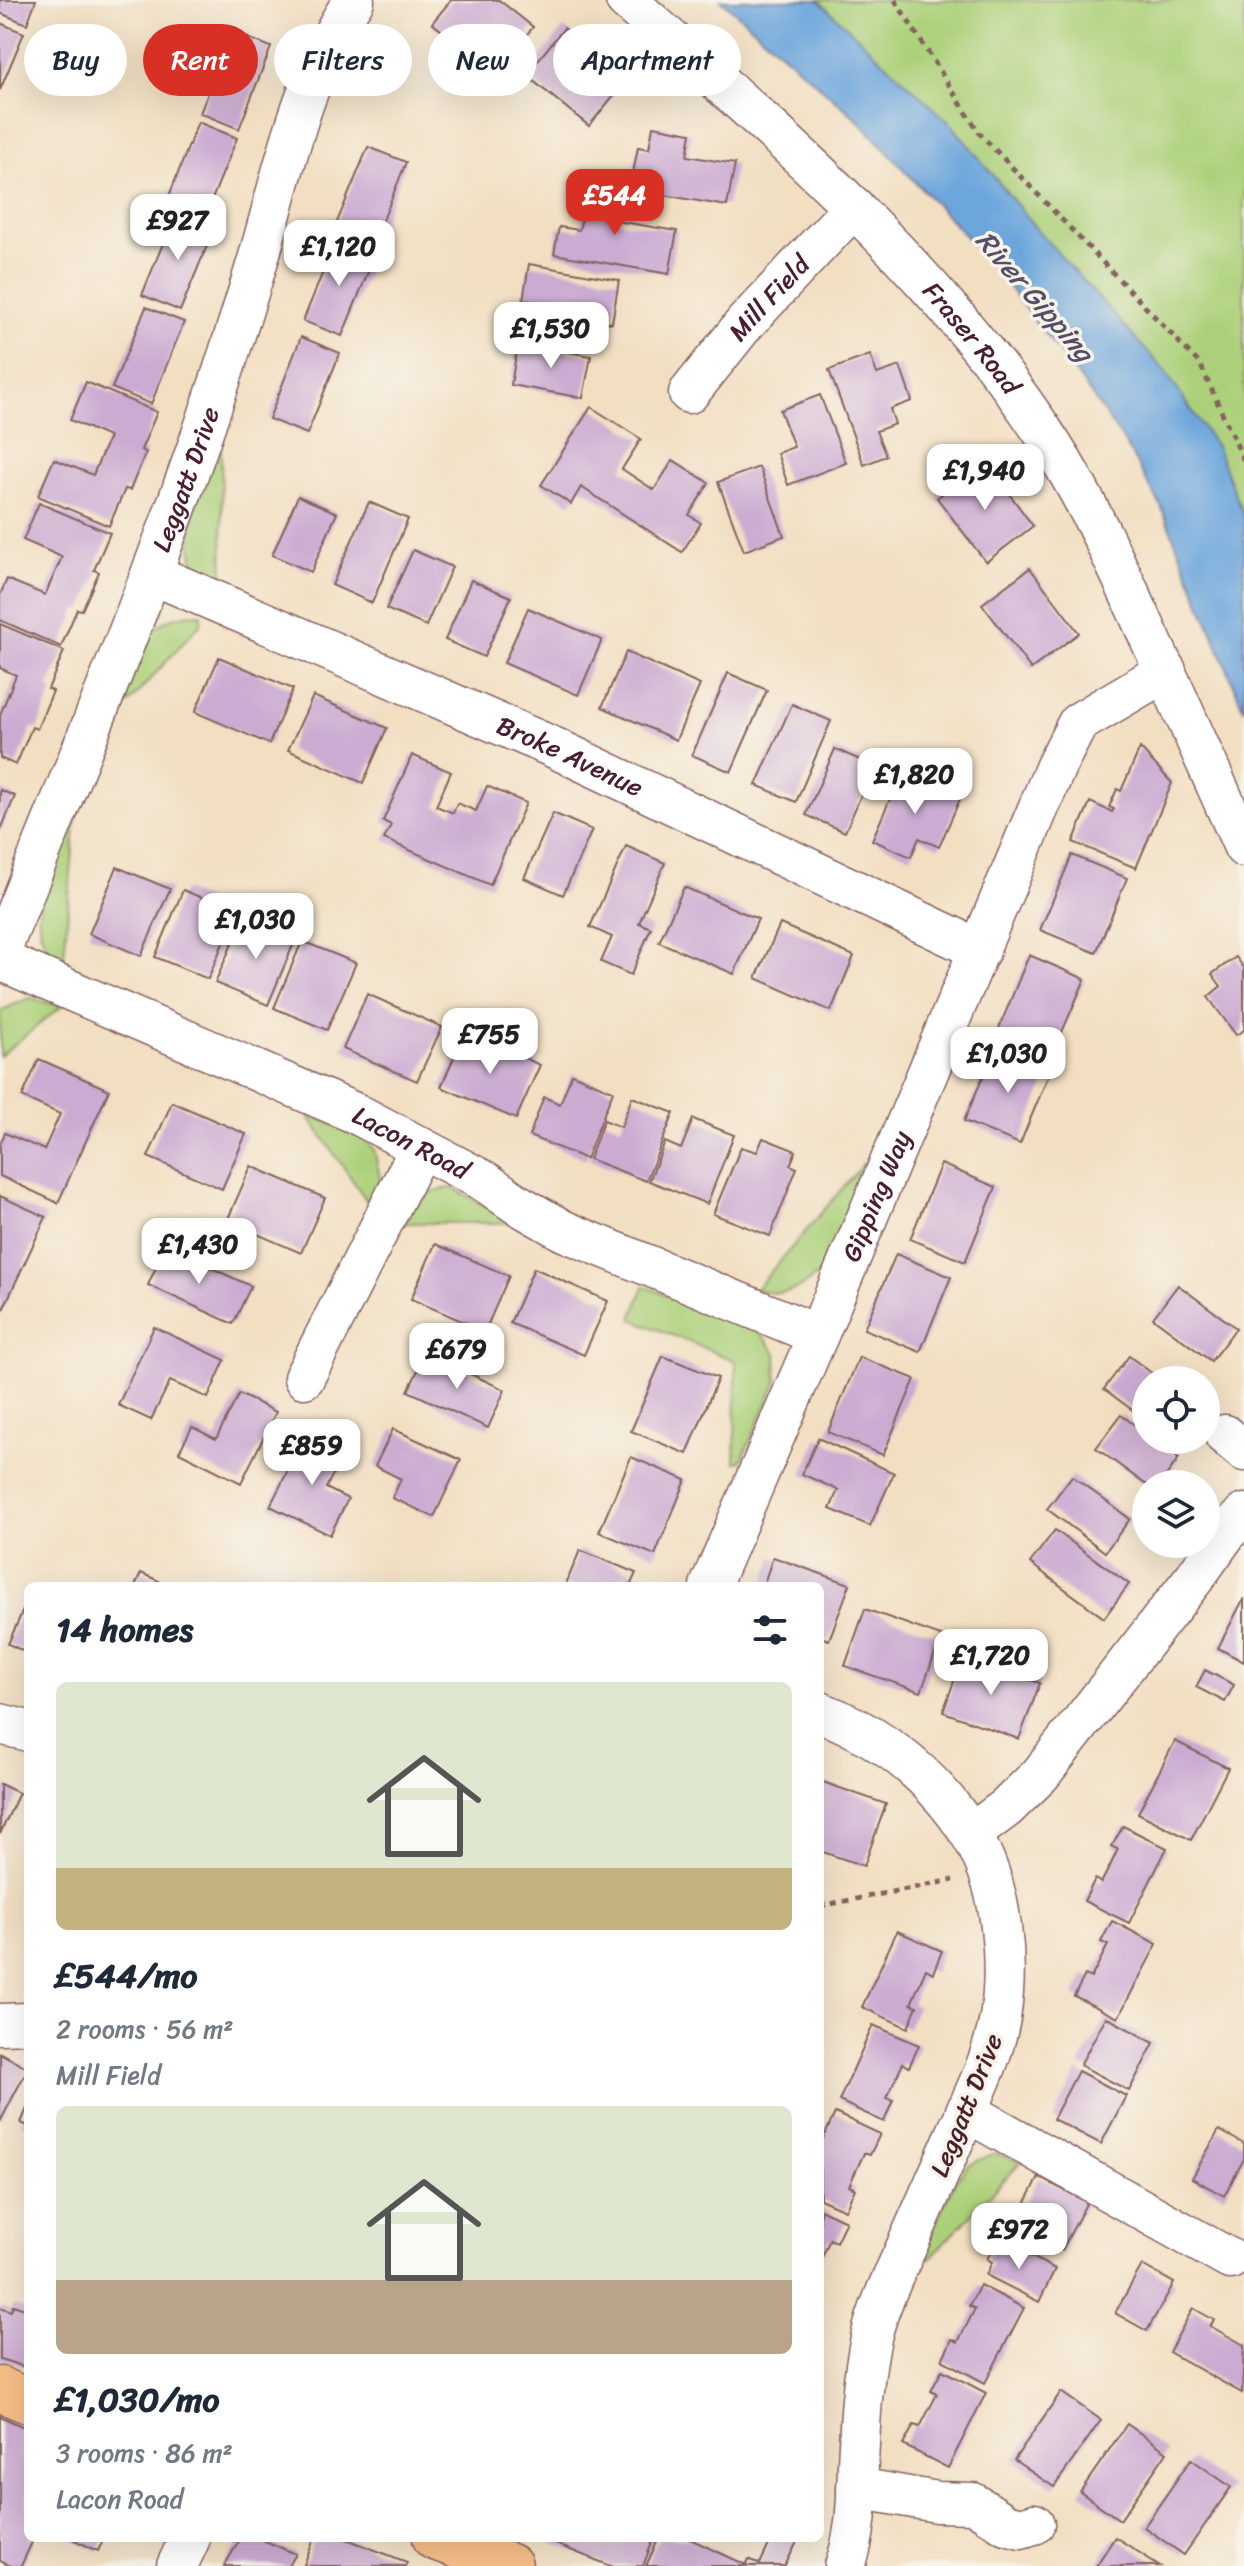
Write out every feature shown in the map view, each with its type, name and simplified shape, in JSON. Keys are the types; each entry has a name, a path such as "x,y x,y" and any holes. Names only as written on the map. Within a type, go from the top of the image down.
{"main road":[{"path":"0,2389 24,2399"},
{"path":"446,2542 510,2566"}],"street":[{"name":"Leggatt Drive","path":"0,952 152,574 220,380 258,259 296,120 316,68 354,0"},
{"name":"Fraser Road","path":"626,0 854,207 988,358 1051,444 1105,541 1244,847"},
{"name":"Mill Field","path":"689,393 745,323 854,207"},
{"name":"Broke Avenue","path":"152,574 555,748 980,950"},
{"name":"Gipping Way","path":"712,1582 1056,766 1078,723 1166,671"},
{"name":"Lacon Road","path":"0,960 357,1114 484,1181 564,1231 818,1335"},
{"path":"304,1378 420,1148"},
{"path":"971,1834 1006,1808 1040,1775 1244,1514"},
{"name":"Leggatt Drive","path":"824,1714 880,1741 916,1769 949,1803 971,1834 991,1873 999,1908 1004,1983 988,2063 880,2309 871,2338 863,2399 856,2530 845,2566"},
{"path":"0,1724 24,1730"},
{"path":"0,2024 24,2023"},
{"path":"966,2111 1230,2259"},
{"path":"857,2488 937,2502 973,2503 984,2507 1006,2524 1021,2528 1034,2524"},
{"path":"177,2566 188,2542"}],"path":[{"path":"895,0 980,134 1200,364 1244,461"},
{"path":"824,1905 991,1873"}],"green space":[{"path":"766,0 1244,0 1244,598 1151,416"},
{"path":"219,441 223,575 218,582 202,573 193,558 191,539 199,496"},
{"path":"202,614 201,623 110,724 147,636 172,618"},
{"path":"77,802 63,968 44,942 40,929 40,903"},
{"path":"29,998 62,1006 0,1056 0,1011"},
{"path":"307,1114 361,1135 374,1149 382,1187 373,1210"},
{"path":"871,1155 838,1237 818,1274 804,1285 781,1293 756,1289"},
{"path":"453,1188 518,1223 404,1223 411,1208 422,1197"},
{"path":"644,1286 761,1333 776,1353 777,1381 741,1461 735,1462 736,1361 632,1319"},
{"path":"995,2153 1021,2162 929,2259 924,2250 955,2181 968,2165"}],"water":[{"name":"River Gipping","path":"721,0 818,0 953,126 1038,231 1165,371 1217,448 1244,518 1244,710 1161,506 1123,440 1078,376 985,257 856,118"}],"building":[{"path":"0,0 36,0 27,24 0,13"},
{"path":"451,0 499,0 529,24 433,24"},
{"path":"0,23 24,33 0,90"},
{"path":"258,42 271,47 258,80"},
{"path":"553,42 553,96 613,96 589,126 537,84 537,61"},
{"path":"207,96 252,96 239,129 200,113"},
{"path":"198,122 237,138 204,219 166,204"},
{"path":"653,126 691,133 687,156 735,164 727,206 630,189 638,147 649,149"},
{"path":"368,147 406,162 374,243 335,227"},
{"path":"580,189 620,196 616,221 677,231 669,274 554,254 559,227 579,230 583,214 575,212"},
{"path":"175,214 214,229 180,311 142,295"},
{"path":"336,240 375,255 342,336 303,321"},
{"path":"529,264 619,280 612,323 540,310 541,303 523,300"},
{"path":"146,307 184,322 151,404 112,388"},
{"path":"301,337 340,353 307,434 269,419"},
{"path":"518,343 591,356 583,398 511,385"},
{"path":"870,355 877,374 900,366 912,401 890,409 895,424 876,431 886,456 864,465 829,370"},
{"path":"86,382 157,412 141,450 146,452 130,490 125,489 109,526 38,496 54,459 93,475 109,437 70,420"},
{"path":"820,395 846,463 788,485 777,453 794,447 780,410"},
{"path":"591,407 641,439 622,469 654,490 673,460 709,483 689,515 701,523 682,552 581,487 571,504 541,485"},
{"path":"985,461 1033,526 986,562 937,498"},
{"path":"759,467 784,536 744,551 718,482"},
{"path":"298,496 337,513 311,572 272,555"},
{"path":"369,502 408,519 372,603 332,585"},
{"path":"39,503 110,533 94,570 99,572 82,610 77,609 61,647 0,620 0,595 7,579 45,595 62,557 23,540"},
{"path":"413,550 452,567 426,626 386,609"},
{"path":"1030,568 1079,633 1031,669 982,604"},
{"path":"471,580 511,597 484,657 445,640"},
{"path":"528,608 602,640 578,695 504,663"},
{"path":"0,624 64,651 48,689 53,691 37,729 32,727 16,765 0,758 0,715 16,675 0,668"},
{"path":"626,652 700,685 676,740 602,707"},
{"path":"219,657 293,689 269,744 195,712"},
{"path":"728,673 767,690 731,772 692,755"},
{"path":"313,696 387,728 363,783 288,750"},
{"path":"792,704 831,721 796,802 756,785"},
{"path":"1140,748 1172,783 1136,868 1073,842 1090,802 1112,812 1114,809 1109,807 1117,789 1121,791"},
{"path":"835,749 874,766 845,832 806,815"},
{"path":"412,755 451,772 436,806 453,813 457,803 476,811 487,786 526,803 490,885 384,839 391,825 383,821"},
{"path":"901,774 960,799 939,847 919,838 911,857 872,840"},
{"path":"0,790 15,796 0,832"},
{"path":"553,813 592,830 563,895 524,878"},
{"path":"626,846 665,863 639,923 651,928 631,975 601,962 612,937 590,927"},
{"path":"1072,855 1127,878 1096,953 1040,930"},
{"path":"117,867 170,889 141,956 89,934"},
{"path":"684,887 758,919 734,974 659,942"},
{"path":"183,890 236,912 208,979 155,957"},
{"path":"244,916 296,938 268,1005 215,983"},
{"path":"780,924 854,956 831,1011 756,978"},
{"path":"302,941 356,963 327,1030 274,1008"},
{"path":"1029,955 1085,979 1053,1053 998,1031"},
{"path":"1236,957 1244,968 1244,1030 1236,1035 1208,997 1221,986 1212,974"},
{"path":"367,994 442,1027 417,1081 343,1049"},
{"path":"465,1032 540,1065 516,1119 441,1087"},
{"path":"996,1046 1051,1069 1020,1144 964,1121"},
{"path":"39,1059 109,1090 58,1203 0,1176 0,1144 5,1133 44,1150 60,1114 22,1097"},
{"path":"572,1074 613,1091 586,1159 529,1136 544,1097 560,1104"},
{"path":"632,1097 674,1113 646,1181 589,1159 604,1120 621,1127"},
{"path":"172,1102 246,1134 222,1189 148,1157"},
{"path":"693,1119 734,1135 707,1204 649,1181 665,1142 681,1149"},
{"path":"763,1138 796,1151 790,1165 797,1168 770,1236 713,1214 741,1147 757,1152"},
{"path":"941,1164 996,1187 965,1262 910,1239"},
{"path":"251,1166 325,1198 301,1253 227,1221"},
{"path":"0,1196 46,1217 0,1316"},
{"path":"435,1244 509,1276 485,1331 411,1299"},
{"path":"165,1247 251,1286 233,1324 148,1285"},
{"path":"896,1254 951,1277 920,1352 864,1329"},
{"path":"534,1268 608,1301 584,1355 510,1323"},
{"path":"1178,1285 1236,1328 1211,1361 1153,1318"},
{"path":"154,1327 225,1360 208,1398 170,1381 151,1420 118,1405"},
{"path":"426,1353 505,1390 488,1428 408,1391"},
{"path":"663,1356 718,1378 687,1454 631,1431"},
{"path":"1129,1356 1142,1366 1132,1366 1132,1410 1104,1389"},
{"path":"859,1357 915,1379 883,1455 828,1432"},
{"path":"239,1394 276,1412 241,1483 179,1452 192,1427 216,1439"},
{"path":"1121,1415 1132,1423 1132,1454 1174,1454 1179,1458 1170,1470 1132,1470 1132,1474 1096,1448"},
{"path":"393,1429 461,1460 434,1517 392,1498 401,1479 375,1466"},
{"path":"306,1435 343,1454 326,1488 348,1499 330,1535 270,1506"},
{"path":"818,1438 894,1473 870,1526 830,1509 838,1490 802,1474"},
{"path":"631,1457 686,1480 655,1555 599,1532"},
{"path":"1072,1476 1130,1519 1105,1552 1047,1509"},
{"path":"1055,1530 1129,1584 1104,1618 1030,1563"},
{"path":"580,1550 636,1573 632,1582 567,1582"},
{"path":"773,1557 850,1584 829,1640 824,1638 824,1582 764,1582"},
{"path":"141,1573 159,1581 159,1582 137,1582"},
{"path":"1244,1598 1244,1662 1218,1648"},
{"path":"24,1608 24,1651 8,1644"},
{"path":"865,1609 941,1636 921,1692 845,1666"},
{"path":"963,1656 1040,1683 1019,1739 943,1712"},
{"path":"1205,1670 1234,1685 1225,1702 1196,1687"},
{"path":"1175,1741 1228,1768 1191,1840 1138,1813"},
{"path":"824,1782 886,1804 864,1866 824,1852"},
{"path":"0,1784 19,1793 0,1834"},
{"path":"1123,1826 1167,1848 1129,1923 1084,1901 1095,1879 1101,1883 1110,1866 1118,1849 1112,1846"},
{"path":"1112,1921 1157,1944 1118,2018 1074,1996 1085,1975 1091,1978 1108,1945 1101,1942"},
{"path":"897,1931 942,1951 933,1973 926,1969 911,2004 917,2006 908,2028 862,2007"},
{"path":"1106,2017 1154,2043 1129,2091 1080,2065"},
{"path":"873,2025 919,2045 909,2067 903,2063 887,2098 893,2100 884,2122 839,2101"},
{"path":"0,2053 24,2066 24,2076 0,2122"},
{"path":"1078,2071 1126,2096 1101,2144 1053,2119"},
{"path":"835,2113 880,2134 870,2155 864,2153 849,2186 855,2189 845,2210 824,2201 824,2136"},
{"path":"1219,2130 1244,2144 1244,2159 1224,2196 1192,2178"},
{"path":"1039,2177 1087,2202 1062,2250 1014,2225"},
{"path":"824,2211 846,2221 836,2242 830,2239 824,2253"},
{"path":"997,2239 1055,2269 1039,2302 986,2275 992,2262 987,2259"},
{"path":"1142,2265 1174,2283 1147,2331 1115,2313"},
{"path":"980,2285 1024,2308 985,2383 942,2360 952,2339 958,2342 975,2309 969,2306"},
{"path":"13,2305 24,2309 24,2367 0,2359 0,2307 11,2311"},
{"path":"1193,2308 1214,2320 1210,2326 1244,2345 1242,2393 1169,2352"},
{"path":"942,2370 986,2393 948,2468 903,2445 914,2425 920,2427 937,2394 931,2391"},
{"path":"1061,2392 1101,2420 1054,2487 1014,2460"},
{"path":"0,2416 24,2427 24,2542 32,2542 21,2566 10,2566 0,2561"},
{"path":"1127,2424 1167,2452 1120,2520 1080,2492"},
{"path":"1191,2459 1231,2487 1184,2555 1144,2527"},
{"path":"1115,2537 1160,2566 1096,2566"},
{"path":"79,2542 102,2542 98,2551"},
{"path":"239,2542 268,2542 296,2554 289,2566 224,2566"},
{"path":"313,2542 354,2542 407,2562 405,2566 304,2565"},
{"path":"550,2542 652,2542 643,2566 611,2566"},
{"path":"657,2542 697,2542 746,2565 749,2559 760,2564 770,2542 797,2542 785,2566 646,2566"}]}
